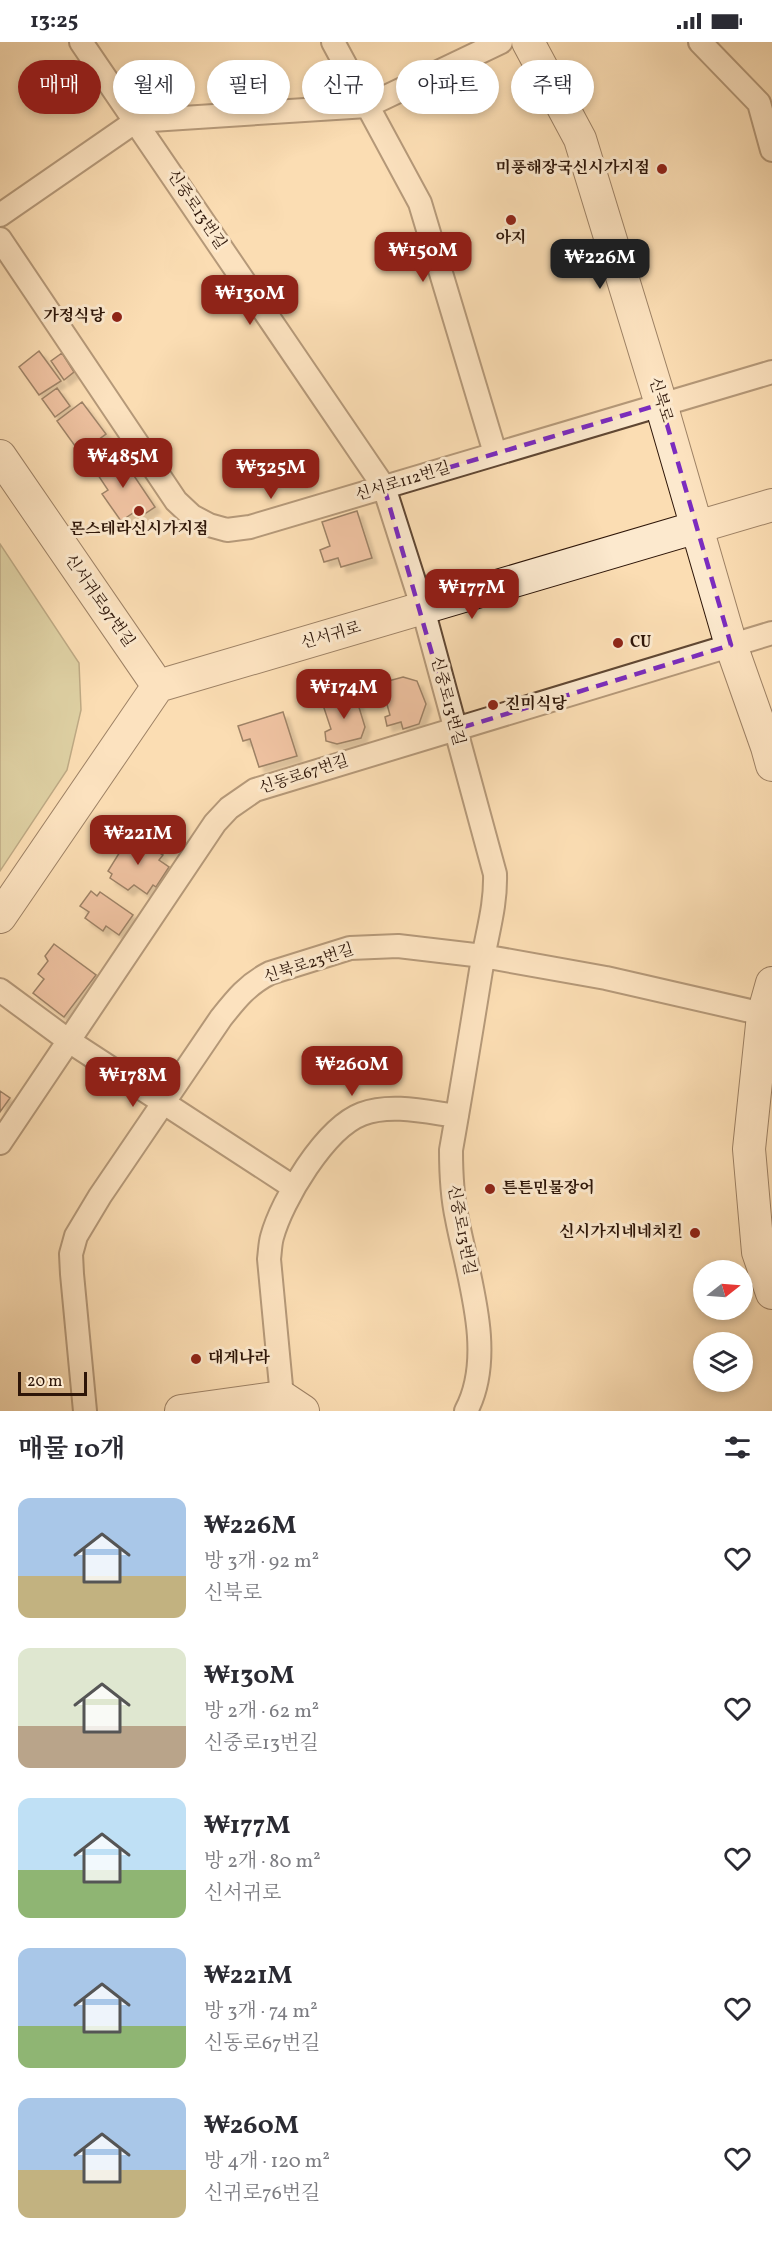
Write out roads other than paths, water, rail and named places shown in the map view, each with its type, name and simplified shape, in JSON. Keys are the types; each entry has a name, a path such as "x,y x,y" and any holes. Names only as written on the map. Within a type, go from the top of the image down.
{"street":[{"name":"신중로13번길","path":"81,42 384,487 423,609 454,730 495,874 493,917 483,956 451,1150 451,1177 457,1219 474,1293 478,1349 478,1374 472,1399 466,1411"},
{"path":"333,42 343,60"},
{"path":"384,98 501,42"},
{"name":"신북로","path":"528,42 580,139 661,404 731,645 768,747 772,765"},
{"path":"700,42 759,103 772,150"},
{"path":"0,215 136,121 302,110"},
{"path":"371,114 420,203 495,453"},
{"name":"신서로112번길","path":"0,239 176,501 192,516 209,525 226,530 250,527 772,372"},
{"name":"신서귀로97번길","path":"0,456 158,686"},
{"name":"신서귀로","path":"158,686 772,505"},
{"name":"신동로67번길","path":"0,1143 215,823 229,808 255,790 772,633"},
{"path":"0,917 158,686"},
{"name":"신북로23번길","path":"85,1411 75,1321 71,1254 76,1236 100,1196 235,999 247,987 270,973 350,948 398,946 483,956 606,978 768,1015"},
{"path":"772,983 749,1149 758,1252 772,1293"},
{"path":"0,990 69,1041 293,1187"},
{"path":"181,1411 293,1404 269,1259 271,1238 293,1187 337,1131 363,1114 393,1109 457,1116"}],"place":[{"name":"미풍해장국신시가지점","path":"662,169"},
{"name":"아지","path":"511,220"},
{"name":"가정식당","path":"117,317"},
{"name":"몬스테라신시가지점","path":"139,511"},
{"name":"CU","path":"618,643"},
{"name":"진미식당","path":"493,705"},
{"name":"튼튼민물장어","path":"490,1189"},
{"name":"신시가지네네치킨","path":"695,1233"},
{"name":"대게나라","path":"196,1359"}]}
